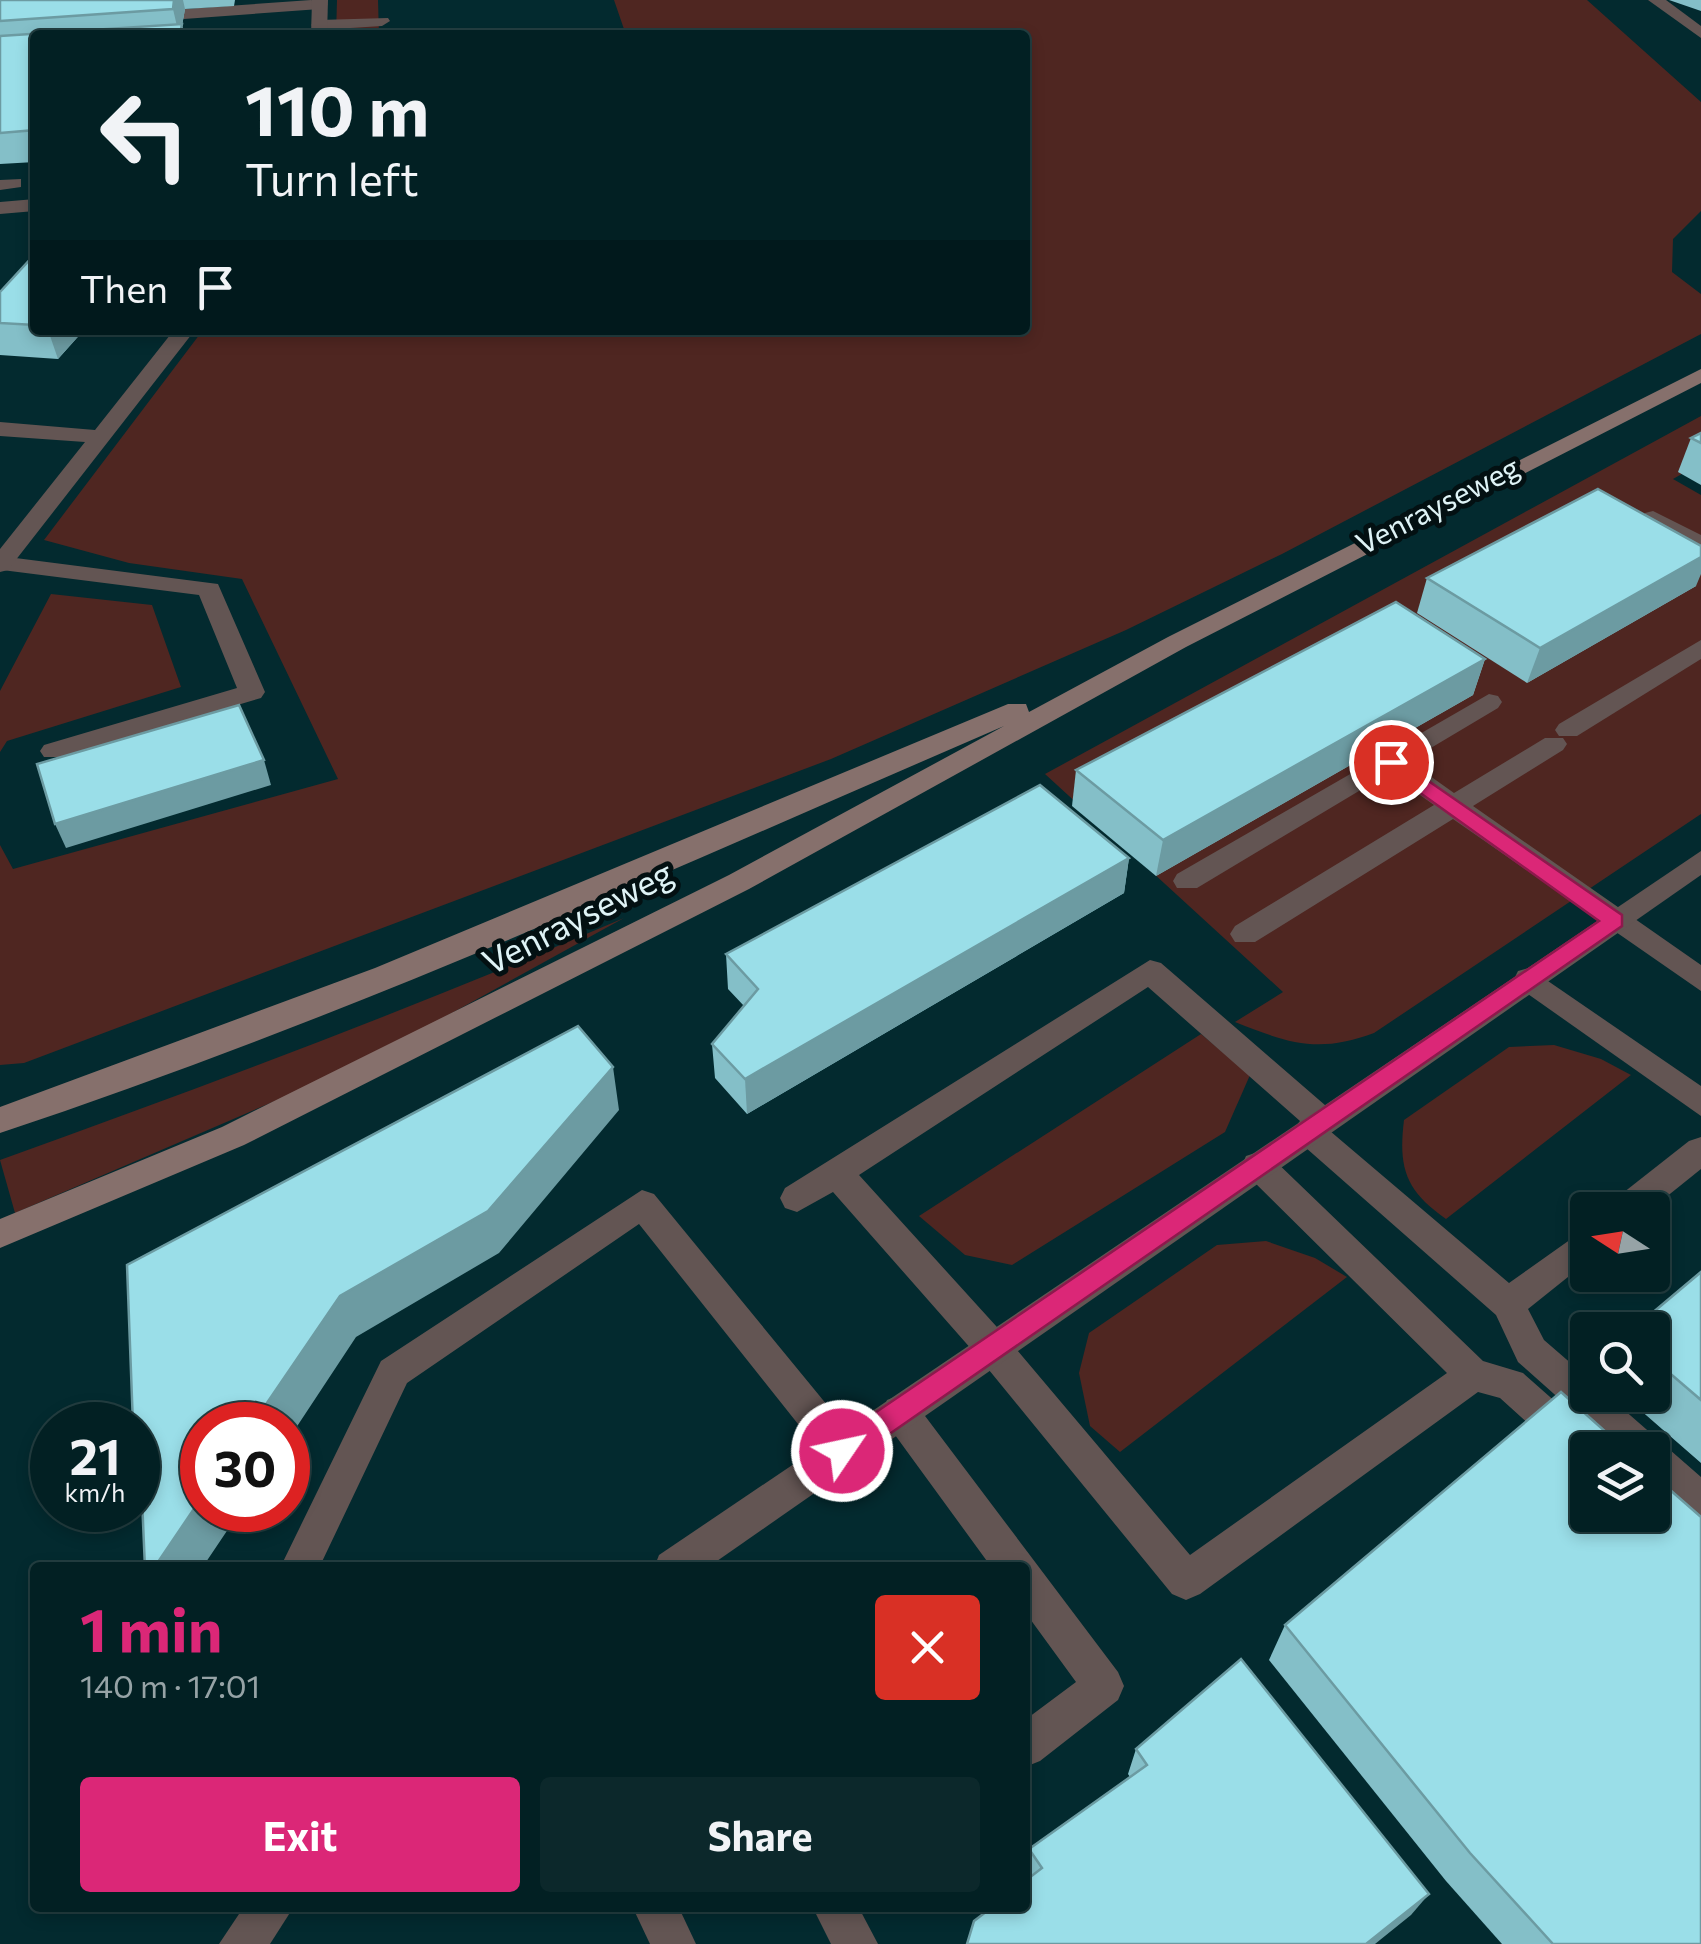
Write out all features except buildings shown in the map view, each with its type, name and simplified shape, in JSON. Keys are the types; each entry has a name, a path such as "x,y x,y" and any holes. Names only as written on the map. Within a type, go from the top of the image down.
{"street":[{"path":"1656,0 1701,32"},
{"path":"184,14 320,2 316,30"},
{"path":"327,30 382,20"},
{"path":"0,208 30,205"},
{"path":"0,565 181,335"},
{"name":"Venrayseweg","path":"0,1234 233,1136 722,890 1177,642 1701,375"},
{"path":"0,429 100,437"},
{"path":"1653,518 1701,545"},
{"path":"0,565 209,588 252,692 53,750"},
{"name":"Venrayseweg","path":"0,1120 214,1044 539,915 1177,642"},
{"path":"1245,934 1701,648"},
{"path":"1186,881 1489,702"},
{"path":"1391,762 1701,980"},
{"path":"682,1562 1701,861"},
{"path":"798,1198 1150,972 1508,1304 1531,1351 1623,1432"},
{"path":"1529,979 1701,1104"},
{"path":"1648,1192 1701,1150"},
{"path":"1258,1164 1473,1375 1510,1384 1570,1438"},
{"path":"837,1173 993,1348 1186,1581 1473,1375"},
{"path":"303,1562 394,1372 642,1204 842,1451"},
{"path":"1508,1304 1570,1255"},
{"path":"900,1412 1012,1562"},
{"path":"1670,1473 1701,1500"},
{"path":"1030,1587 1104,1686 1030,1742"},
{"path":"241,1944 268,1912"},
{"path":"657,1912 674,1944"},
{"path":"838,1912 856,1944"}],"shaded area":[{"path":"337,0 378,0 379,30 336,30"},
{"path":"614,0 1587,0 1701,102 1701,211 1673,239 1672,272 1701,294 1701,334 1282,554 1126,630 831,759 24,1063 0,1065 0,845 13,869 338,779 242,579 129,563 44,540 199,335 1030,335 1030,30 624,30"},
{"path":"1701,416 1701,463 1673,479 1701,495 1701,814 1374,1033 1336,1043 1303,1043 1235,1022 1283,992 1045,774"},
{"path":"51,594 152,605 181,687 7,741 0,752 0,691"},
{"path":"624,918 441,1019 289,1095 15,1213 0,1160 314,1044"},
{"path":"1201,1034 1250,1075 1225,1132 1012,1265 965,1255 919,1216"},
{"path":"1554,1045 1601,1059 1631,1075 1446,1219 1422,1199 1408,1177 1402,1152 1404,1120 1509,1047"},
{"path":"1266,1241 1315,1258 1347,1277 1120,1452 1090,1426 1079,1373 1089,1333 1217,1245"}],"route":[{"path":"842,1451 1614,921 1391,762"}]}
